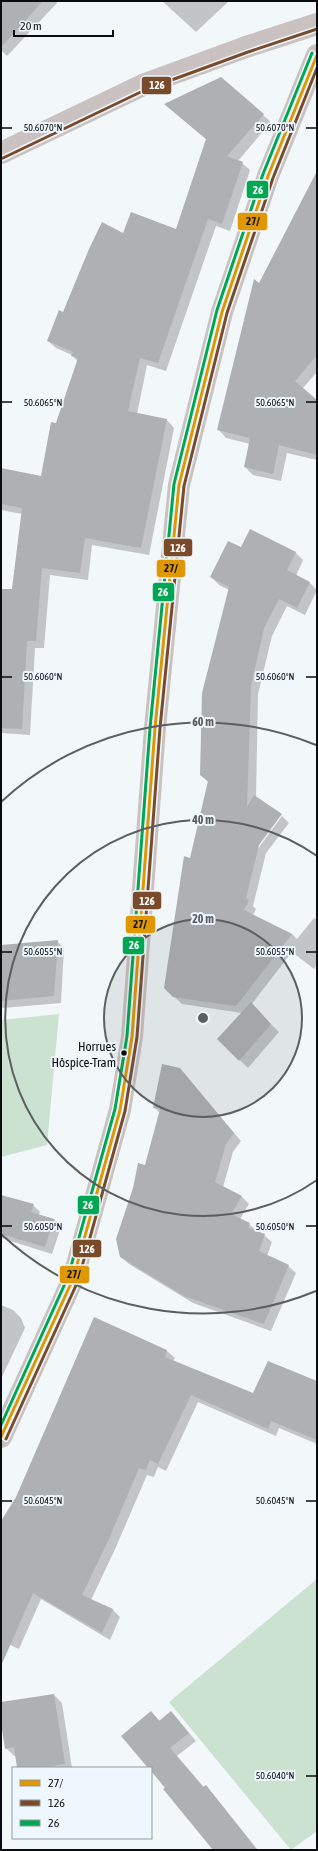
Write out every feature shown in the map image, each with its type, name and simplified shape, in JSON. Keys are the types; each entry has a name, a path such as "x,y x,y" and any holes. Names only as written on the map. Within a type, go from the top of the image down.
{"street":[{"path":"1,153 145,84 246,47 317,24"},
{"path":"1,1437 74,1279 120,1110 132,1037 155,728 179,485 222,312 268,176 317,55"}],"green space":[{"path":"59,1014 47,1145 1,1157 1,1020"},
{"path":"317,1579 317,1831 291,1850 169,1702"}],"building":[{"path":"1,1 43,1 1,47"},
{"path":"221,77 264,114 227,156 243,162 222,224 208,219 158,363 140,358 128,411 167,419 141,548 85,538 80,573 42,568 36,641 27,641 22,729 1,728 1,589 12,589 22,508 1,504 1,468 41,476 51,422 56,423 78,358 71,356 73,352 47,341 59,310 63,312 102,222 123,233 131,212 176,229 206,139 164,104"},
{"path":"317,171 317,355 295,381 317,400 317,455 279,445 273,474 244,467 250,438 217,430 254,279 259,283"},
{"path":"250,529 296,552 287,570 310,582 297,608 279,599 264,628 251,686 247,807 254,795 282,814 259,845 246,898 249,900 244,910 292,934 236,1006 173,997 164,988 184,856 190,858 208,781 200,775 202,693 229,587 210,577 228,541 241,547"},
{"path":"58,940 54,996 1,1001 1,945"},
{"path":"251,1002 271,1024 239,1061 217,1039"},
{"path":"162,1064 180,1068 234,1133 226,1144 215,1182 242,1196 231,1214 250,1223 248,1228 265,1234 259,1251 289,1265 264,1324 184,1296 120,1257 116,1239 133,1188 138,1163 145,1165 160,1109 153,1108"},
{"path":"1,1195 34,1204 31,1212 54,1219 45,1247 1,1234"},
{"path":"94,1317 167,1350 165,1357 253,1393 268,1361 317,1381 317,1440 271,1421 268,1429 191,1395 158,1464 150,1460 146,1470 139,1468 109,1539 82,1595 113,1609 102,1633 33,1593 1,1666 1,1521 16,1497"},
{"path":"54,1694 65,1764 45,1767 17,1767 14,1747 5,1749 1,1722 1,1702"},
{"path":"151,1711 159,1721 171,1711 189,1733 170,1748 203,1787 206,1785 257,1850 213,1850 163,1789 165,1788 152,1772 152,1767 147,1767 121,1736"}],"transit line":[{"name":"126","path":"3,158 147,89 248,52 317,29"},
{"name":"26","path":"1,1425 68,1277 115,1109 127,1036 150,728 174,484 217,310 263,174 312,53"},
{"name":"27/","path":"1,1437 73,1279 120,1110 132,1037 155,728 179,485 222,312 268,176 317,55"},
{"name":"126","path":"6,1439 78,1281 125,1111 137,1037 160,728 184,486 227,313 273,178 317,68"}],"place":[{"name":"Horrues Hôspice-Tram","path":"124,1053"}]}
